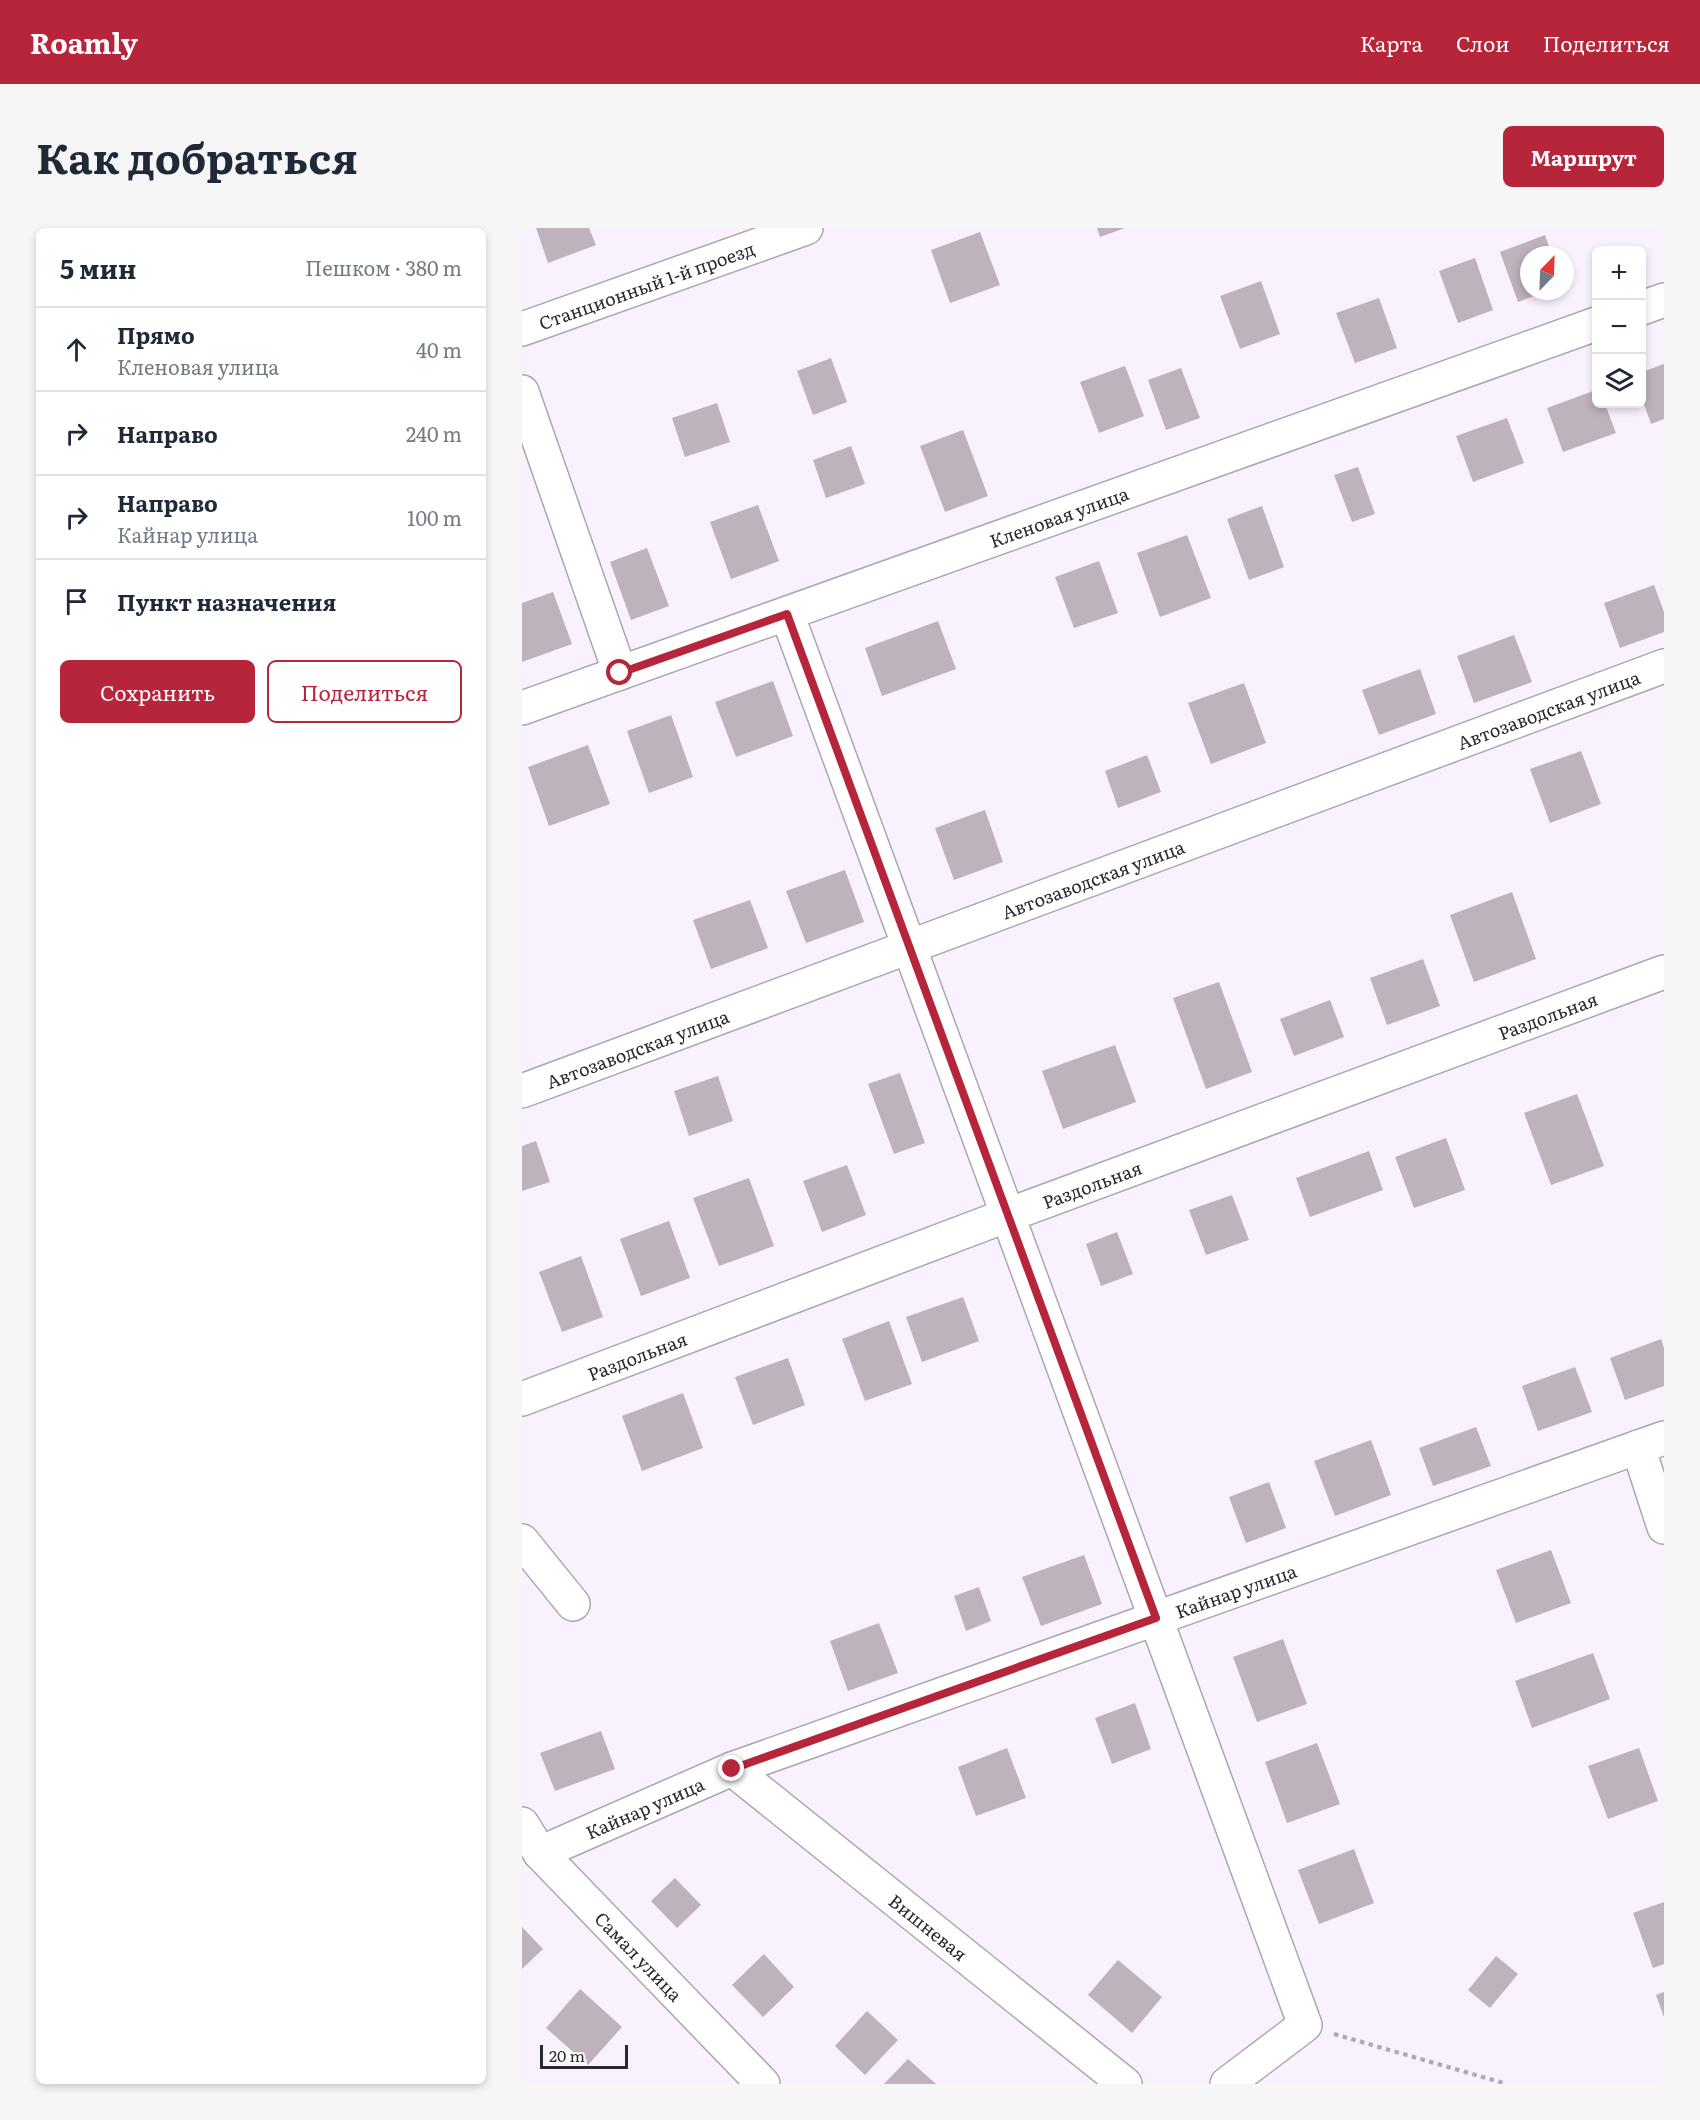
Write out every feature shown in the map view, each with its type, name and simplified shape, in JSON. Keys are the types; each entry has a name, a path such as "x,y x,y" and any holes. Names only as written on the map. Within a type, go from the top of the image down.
{"street":[{"name":"Станционный 1-й проезд","path":"522,329 806,228"},
{"path":"1646,306 1664,300"},
{"name":"Кленовая улица","path":"522,708 1592,325"},
{"path":"522,392 620,673"},
{"path":"787,614 1305,2025 1227,2084"},
{"name":"Автозаводская улица","path":"522,1091 1664,666"},
{"name":"Раздольная","path":"522,1400 1008,1215 1664,972"},
{"path":"1651,1443 1664,1527"},
{"name":"Кайнар улица","path":"540,1853 732,1769 1651,1443"},
{"path":"522,1541 573,1604"},
{"name":"Вишневая","path":"732,1769 1125,2084"},
{"name":"Самал улица","path":"522,1824 540,1853 763,2084"}],"path":[{"path":"1305,2025 1507,2084"}],"building":[{"path":"536,228 589,228 596,245 548,263"},
{"path":"1097,228 1125,228 1100,237"},
{"path":"980,232 1000,285 950,303 931,250"},
{"path":"1545,235 1549,246 1520,246 1520,300 1523,300 1518,302 1500,252"},
{"path":"1475,258 1493,310 1458,323 1439,271"},
{"path":"1261,281 1280,334 1240,349 1220,296"},
{"path":"1379,298 1397,348 1355,363 1336,313"},
{"path":"831,358 847,402 813,415 797,371"},
{"path":"1664,364 1664,419 1651,424 1645,408 1646,371"},
{"path":"1125,366 1144,416 1099,433 1080,382"},
{"path":"1181,368 1200,418 1166,430 1148,380"},
{"path":"1592,391 1592,408 1607,408 1616,433 1563,452 1547,408"},
{"path":"717,403 730,442 685,457 672,418"},
{"path":"1507,418 1524,463 1473,482 1456,436"},
{"path":"963,430 988,496 945,512 920,446"},
{"path":"851,446 865,484 826,498 813,460"},
{"path":"1358,467 1375,514 1352,522 1334,475"},
{"path":"758,505 779,561 731,579 710,522"},
{"path":"1262,506 1284,567 1249,580 1227,519"},
{"path":"1187,535 1211,598 1160,617 1137,553"},
{"path":"647,548 669,606 631,620 610,562"},
{"path":"1099,561 1118,613 1074,628 1055,577"},
{"path":"1654,585 1664,612 1664,632 1620,648 1604,603"},
{"path":"553,592 572,644 522,662 522,603"},
{"path":"938,621 956,669 882,696 865,648"},
{"path":"1514,635 1532,682 1474,703 1457,656"},
{"path":"1420,669 1436,714 1379,735 1362,690"},
{"path":"773,681 793,736 736,757 715,702"},
{"path":"1244,683 1266,743 1211,764 1188,703"},
{"path":"671,715 693,777 649,793 627,731"},
{"path":"588,745 610,804 549,826 528,767"},
{"path":"1581,751 1601,804 1550,823 1530,769"},
{"path":"1147,755 1161,792 1118,808 1105,771"},
{"path":"985,810 1003,862 954,880 935,828"},
{"path":"845,870 864,922 806,943 786,891"},
{"path":"1512,892 1536,959 1474,982 1450,915"},
{"path":"750,900 768,948 711,969 693,920"},
{"path":"1423,959 1440,1006 1387,1025 1370,978"},
{"path":"1219,982 1252,1072 1206,1089 1173,998"},
{"path":"1330,1000 1344,1037 1294,1056 1280,1019"},
{"path":"1115,1045 1136,1102 1063,1129 1042,1071"},
{"path":"900,1073 925,1143 894,1154 868,1084"},
{"path":"718,1076 733,1121 689,1136 674,1091"},
{"path":"1577,1094 1604,1166 1551,1185 1524,1113"},
{"path":"1446,1138 1465,1190 1414,1208 1395,1157"},
{"path":"536,1141 550,1182 522,1191 522,1146"},
{"path":"1369,1151 1383,1190 1310,1217 1296,1178"},
{"path":"847,1165 866,1215 822,1232 803,1181"},
{"path":"749,1178 774,1246 719,1266 693,1198"},
{"path":"1232,1195 1249,1240 1206,1255 1189,1210"},
{"path":"669,1221 690,1278 641,1296 620,1239"},
{"path":"1117,1232 1133,1274 1101,1286 1086,1244"},
{"path":"581,1256 603,1317 562,1332 539,1272"},
{"path":"963,1297 979,1341 922,1362 906,1317"},
{"path":"889,1321 912,1384 865,1401 842,1339"},
{"path":"1661,1339 1664,1348 1664,1386 1625,1400 1610,1358"},
{"path":"788,1358 805,1405 753,1425 735,1377"},
{"path":"1575,1367 1592,1412 1538,1431 1522,1386"},
{"path":"683,1393 703,1448 642,1471 622,1416"},
{"path":"1476,1427 1491,1466 1433,1486 1419,1448"},
{"path":"1371,1440 1391,1495 1335,1516 1314,1461"},
{"path":"1269,1482 1286,1528 1246,1543 1229,1497"},
{"path":"1551,1550 1571,1603 1516,1623 1496,1570"},
{"path":"1084,1555 1102,1604 1041,1626 1022,1577"},
{"path":"979,1587 991,1621 966,1631 954,1596"},
{"path":"879,1623 898,1673 848,1691 830,1641"},
{"path":"1283,1639 1307,1704 1257,1722 1233,1657"},
{"path":"1593,1653 1610,1699 1532,1728 1515,1681"},
{"path":"1135,1703 1151,1749 1112,1764 1095,1718"},
{"path":"601,1731 615,1769 555,1791 540,1753"},
{"path":"1317,1743 1340,1804 1287,1823 1265,1762"},
{"path":"1007,1748 1026,1798 976,1816 958,1767"},
{"path":"1639,1748 1658,1801 1608,1819 1588,1766"},
{"path":"1354,1849 1374,1903 1319,1924 1298,1870"},
{"path":"675,1878 701,1905 677,1928 651,1901"},
{"path":"1664,1902 1664,1964 1653,1968 1633,1913"},
{"path":"522,1927 543,1949 522,1969"},
{"path":"764,1954 794,1987 763,2017 732,1985"},
{"path":"1496,1956 1518,1974 1490,2008 1468,1990"},
{"path":"1118,1960 1162,1997 1132,2033 1088,1995"},
{"path":"580,1989 622,2027 588,2065 546,2028"},
{"path":"1664,1992 1664,2017 1656,1995"},
{"path":"867,2011 898,2040 865,2075 835,2046"},
{"path":"908,2059 936,2084 884,2084"}],"route":[{"path":"620,673 787,614 1156,1618 732,1769"}]}
